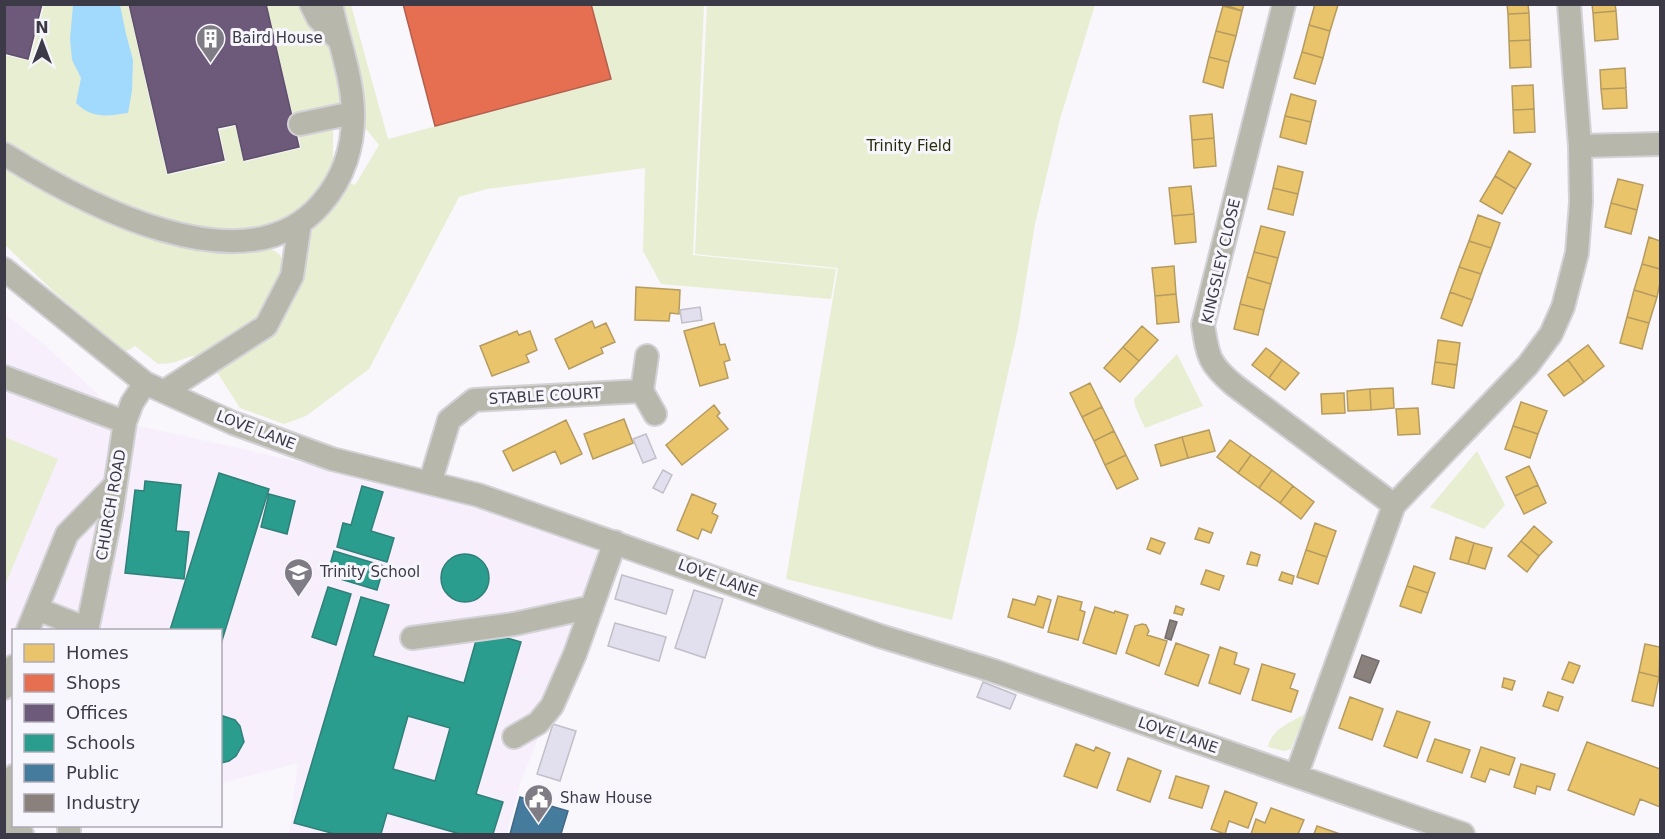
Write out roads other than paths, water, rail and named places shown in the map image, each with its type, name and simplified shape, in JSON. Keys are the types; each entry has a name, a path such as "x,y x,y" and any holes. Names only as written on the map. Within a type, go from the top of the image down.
{"street":[{"path":"311,4 318,18 340,41"},
{"path":"4,154 61,189 99,207 154,228 181,235 211,239 251,240 300,223 316,210 340,178 351,141 356,75 340,41 331,4"},
{"name":"KINGSLEY CLOSE","path":"1284,4 1203,325 1206,346 1209,358 1218,371 1234,386 1394,505"},
{"path":"1296,776 1394,505 1527,365 1551,334 1570,286 1577,253 1581,211 1580,146 1569,4"},
{"path":"300,123 353,113"},
{"path":"1580,146 1660,144"},
{"path":"155,387 266,326 292,276 300,223"},
{"name":"LOVE LANE","path":"4,269 155,387 233,423 332,459 478,495 880,636 994,671 1463,834"},
{"path":"648,356 642,391 656,414"},
{"path":"4,377 125,422"},
{"name":"CHURCH ROAD","path":"87,629 125,422 132,404 155,387"},
{"name":"STABLE COURT","path":"430,483 449,420 474,400 642,391"},
{"path":"28,629 67,534 115,485"},
{"path":"514,737 538,723 552,706 564,683 615,542"},
{"path":"412,638 514,624 592,607"},
{"path":"37,609 85,629"},
{"path":"4,688 12,670"},
{"path":"12,782 5,801 9,823 12,826"}],"water":[{"path":"73,5 120,5 133,60 132,91 128,113 94,114 76,103 81,78 72,60 70,39"}],"place":[{"name":"Baird House","path":"211,64"},
{"name":"Trinity School","path":"299,598"},
{"name":"Shaw House","path":"539,824"}],"park label":[{"name":"Trinity Field","path":"909,146"}]}
